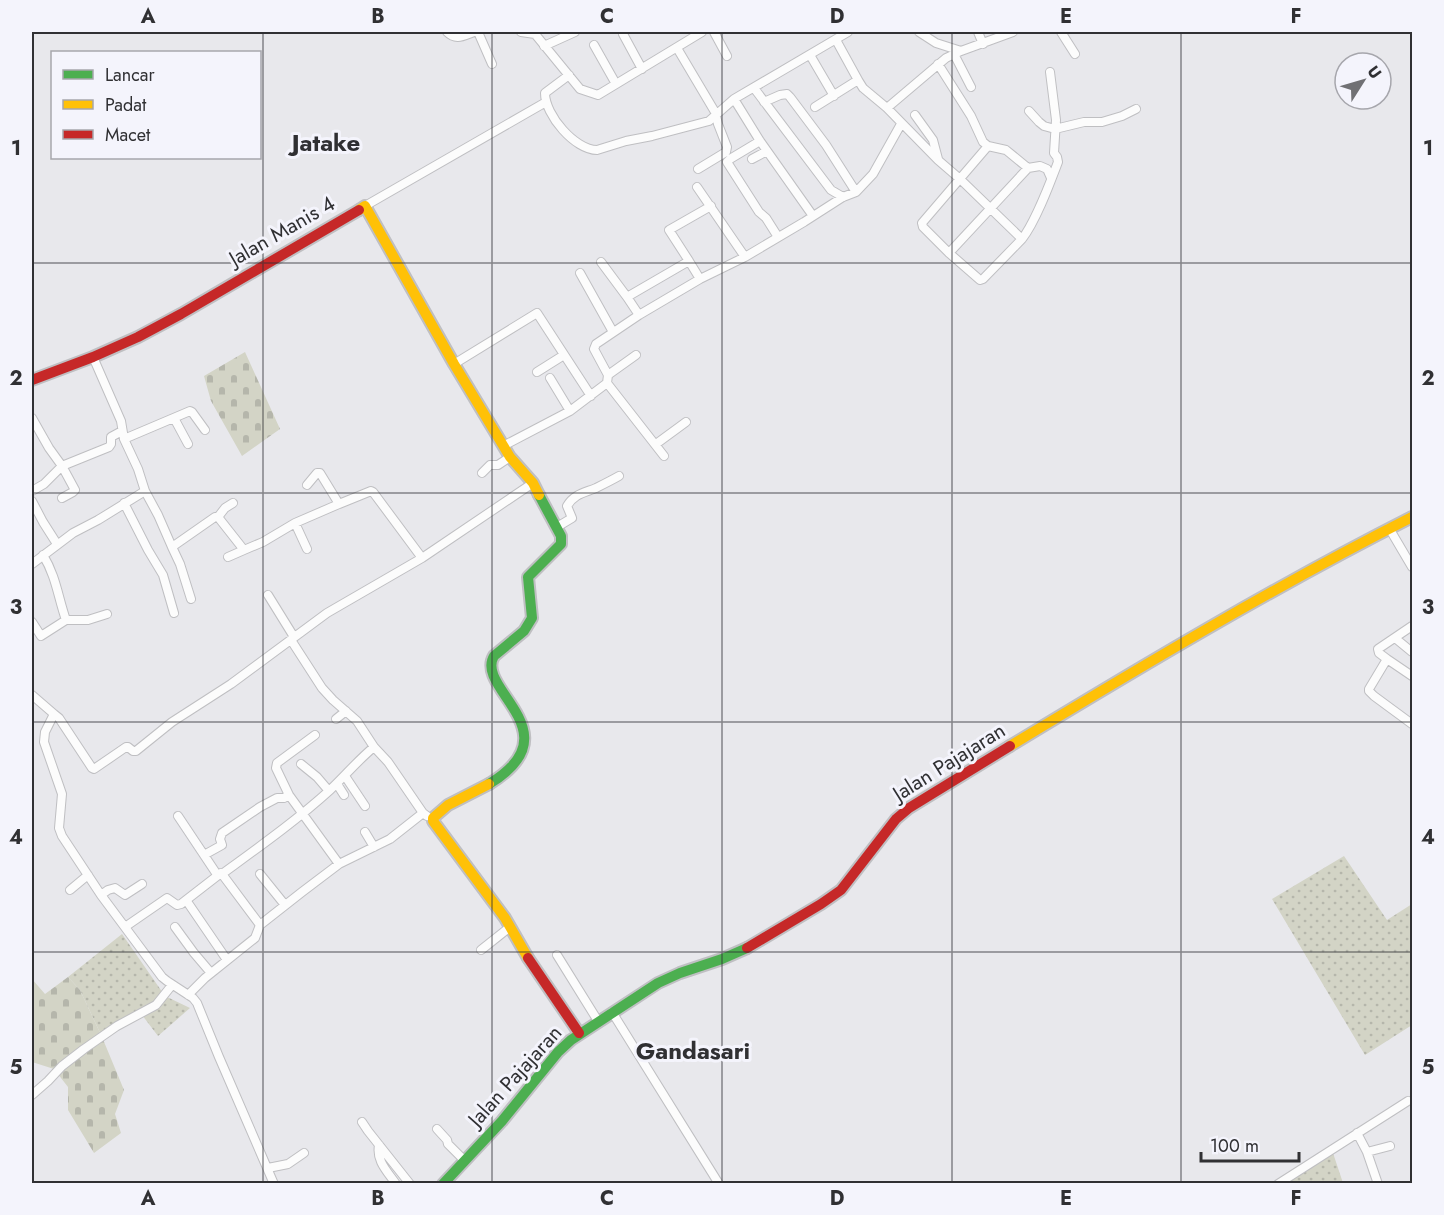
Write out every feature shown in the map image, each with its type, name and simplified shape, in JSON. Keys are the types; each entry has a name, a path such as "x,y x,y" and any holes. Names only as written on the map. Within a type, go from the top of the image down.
{"street":[{"path":"447,32 457,38 476,32 492,64"},
{"path":"521,32 535,33 576,86 595,95 702,32"},
{"path":"544,46 575,32"},
{"path":"569,75 545,93 546,102 553,117 580,146 597,150 706,122 714,111 848,32"},
{"path":"919,32 958,53 971,87"},
{"path":"978,32 983,44"},
{"path":"887,108 938,64 958,53 1014,32"},
{"path":"1062,32 1075,54"},
{"path":"623,34 642,69"},
{"path":"716,35 727,56"},
{"path":"836,40 858,80 868,93 887,108 938,160 1022,239"},
{"path":"594,45 616,84"},
{"path":"677,48 714,111 727,147 722,155 698,170"},
{"path":"810,55 834,96"},
{"path":"938,64 971,116 983,142 988,146 1006,150 1028,168"},
{"path":"988,146 922,223 926,231 980,280 1026,233 1058,162 1054,153 1056,120 1050,72"},
{"path":"815,107 858,80"},
{"path":"754,87 831,190 843,197"},
{"path":"765,102 787,94 826,145 856,192"},
{"path":"734,99 760,141 813,216"},
{"name":"Jalan Manis 4","path":"32,380 93,357 181,314 546,102"},
{"path":"1029,111 1044,126 1055,129 1084,122 1102,122 1136,109"},
{"path":"915,114 933,140 938,160"},
{"path":"664,456 607,379 594,346 639,315 700,279 745,257 843,197 856,192 873,174 901,123"},
{"path":"760,141 727,162 778,237"},
{"path":"752,159 767,151"},
{"path":"949,253 1028,168 1040,166 1047,169 1051,178"},
{"path":"697,187 745,257"},
{"path":"188,995 211,973 255,938 260,925 339,864 390,839 484,787 503,775 513,765 522,749 524,734 519,720 491,671 491,660 524,631 532,618 528,577 561,544 561,536 533,483 510,457 454,364 365,206"},
{"path":"700,279 669,230 711,206"},
{"path":"627,297 689,261"},
{"path":"602,262 639,315"},
{"path":"580,273 613,332"},
{"path":"454,364 537,313 591,396"},
{"path":"503,446 570,411 591,396 636,355"},
{"path":"537,372 564,356"},
{"path":"93,357 121,421 123,435 145,491 180,564 191,599"},
{"path":"550,378 570,411"},
{"path":"32,491 46,483 62,466 109,447 111,437 123,435 191,411 205,430"},
{"path":"32,418 75,491 62,498"},
{"path":"174,418 188,444"},
{"path":"656,444 686,422"},
{"path":"482,473 490,465 498,465 510,457"},
{"path":"307,486 317,473 320,473 339,504"},
{"path":"557,527 572,518 568,503 582,492 619,476"},
{"path":"32,694 58,718 94,769 126,747 133,751 138,749 172,722 231,684 327,613 422,558 533,483"},
{"path":"32,564 73,532 108,515 145,491"},
{"path":"228,557 264,542 296,523 371,491 422,558"},
{"path":"32,501 57,544"},
{"path":"124,503 163,575 174,613"},
{"path":"218,518 225,508 233,503"},
{"name":"Jalan Pajajaran","path":"443,1184 502,1121 558,1052 579,1034 645,990 668,978 744,950 821,904 841,890 896,819 909,808 1179,644 1377,533 1413,517"},
{"path":"172,547 212,518 218,518"},
{"path":"218,518 244,550"},
{"path":"296,523 308,549"},
{"path":"1389,528 1413,567"},
{"path":"43,555 52,572 66,620"},
{"path":"268,595 322,688 357,721 374,747 433,821 505,918 524,952 579,1034"},
{"path":"32,622 42,636 66,620 88,620 107,614"},
{"path":"1413,626 1378,649 1378,653 1413,676"},
{"path":"1395,638 1412,650"},
{"path":"1387,659 1369,691 1413,724"},
{"path":"336,719 346,711"},
{"path":"54,714 45,732 44,742 62,794 59,828 62,836 101,895 162,977 197,1003 274,1184"},
{"path":"315,735 277,763 277,770 289,795 339,864"},
{"path":"125,927 167,898 181,904 302,814 337,784 374,747"},
{"path":"301,764 329,791"},
{"path":"345,776 365,806"},
{"path":"337,784 344,795"},
{"path":"204,855 222,845 220,839 222,833 241,819 277,798 289,795"},
{"path":"178,816 216,873 222,873"},
{"path":"365,832 374,847"},
{"path":"222,873 260,925"},
{"path":"260,874 285,905"},
{"path":"70,890 88,875"},
{"path":"101,895 112,888 125,895 142,884"},
{"path":"186,900 227,960"},
{"path":"175,927 211,973"},
{"path":"481,950 510,927"},
{"path":"557,955 598,1021"},
{"path":"32,1095 62,1066 84,1049 117,1026 156,1005 172,985"},
{"path":"612,1012 719,1184"},
{"path":"1278,1184 1408,1101"},
{"path":"362,1122 410,1184"},
{"path":"437,1129 465,1161"},
{"path":"1357,1133 1367,1152 1378,1184"},
{"path":"379,1145 380,1161 396,1184"},
{"path":"1367,1152 1390,1146"},
{"path":"268,1168 288,1164 304,1153"}],"green space":[{"path":"245,352 280,429 242,456 211,401 204,376"},
{"path":"1344,856 1387,920 1412,904 1412,1025 1365,1055 1272,899"},
{"path":"122,934 165,996 190,1008 158,1036 142,1015 102,1037 80,990 68,977"},
{"path":"68,977 80,990 124,1090 115,1114 121,1133 94,1153 68,1110 68,1087 54,1069 32,1062 32,979 45,994"},
{"path":"1333,1153 1343,1183 1285,1184"}],"traffic: fast":[{"path":"489,784 513,765 523,747 523,729 497,683 492,669 494,656 524,631 532,618 528,577 561,544 561,536 539,495"},
{"path":"443,1184 502,1121 558,1052 571,1040 658,983 747,948"}],"traffic: slow":[{"path":"359,210 365,206 454,364 510,457 533,483 539,495"},
{"path":"1010,746 1259,599 1412,517"},
{"path":"489,784 448,805 433,818 433,821 505,918 528,958"}],"traffic: jam":[{"path":"32,380 138,337 359,210"},
{"path":"747,948 841,890 896,819 909,808 1010,746"},
{"path":"528,958 579,1033"}],"district":[{"name":"Jatake","path":"326,143"},
{"name":"Gandasari","path":"693,1051"}]}
